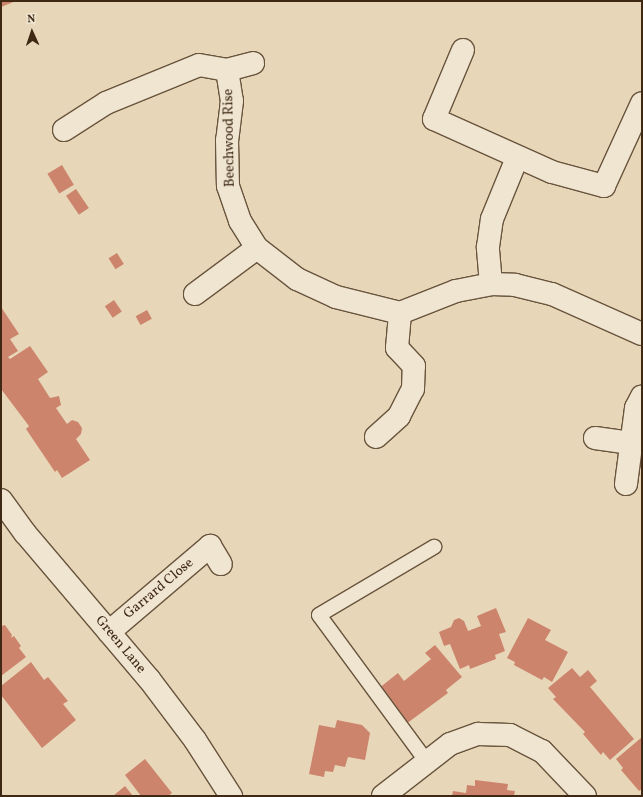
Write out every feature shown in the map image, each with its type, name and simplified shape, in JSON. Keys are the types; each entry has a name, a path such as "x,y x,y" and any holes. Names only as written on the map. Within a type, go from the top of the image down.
{"street":[{"path":"463,50 434,119 517,158 552,172 604,186 642,103"},
{"name":"Beechwood Rise","path":"64,130 106,103 199,65 227,70 253,63"},
{"name":"Beechwood Rise","path":"227,70 232,101 227,140 228,186 240,221 257,248 297,279 336,297 400,313"},
{"path":"491,284 488,247 492,219 517,158"},
{"path":"194,294 257,248"},
{"path":"376,437 399,416 413,389 414,366 397,348 400,313 456,291 491,284 515,285 552,294 642,334"},
{"path":"626,484 636,408 642,396"},
{"path":"595,438 631,443"},
{"name":"Green Lane","path":"1,500 26,533 109,632 195,740 231,796"},
{"name":"Garrard Close","path":"109,632 205,539 221,564"},
{"path":"383,796 450,744 478,734 510,735 542,751 584,796"}],"lane":[{"path":"426,762 319,615 434,546"}],"building":[{"path":"1,1 16,1 1,7"},
{"path":"62,165 74,185 59,193 47,174"},
{"path":"76,189 89,208 79,215 66,196"},
{"path":"117,253 124,264 115,269 109,258"},
{"path":"114,300 122,312 113,318 105,306"},
{"path":"1,307 19,334 10,339 18,351 8,357 10,359 30,346 48,372 38,379 50,398 59,396 61,405 56,408 67,424 72,420 78,422 82,428 81,434 76,439 90,460 62,478 57,470 55,472 26,429 29,426 1,389"},
{"path":"147,310 152,319 140,325 136,316"},
{"path":"496,608 506,632 499,634 505,651 495,655 496,659 470,669 469,665 460,669 450,644 444,646 439,632 451,627 454,620 459,618 464,621 468,631 481,626 477,616"},
{"path":"528,618 551,630 545,640 568,652 552,682 544,677 542,680 514,665 515,662 507,658"},
{"path":"5,625 12,635 11,638 14,636 21,646 19,648 26,657 1,676 1,626"},
{"path":"435,645 462,677 446,690 448,693 406,724 378,689 398,673 404,681 431,659 425,653"},
{"path":"31,662 44,680 48,677 68,701 63,704 76,720 42,748 1,695 1,686"},
{"path":"572,668 580,677 588,670 597,681 590,687 634,739 610,760 603,752 601,755 583,734 585,732 553,699 556,697 548,688"},
{"path":"337,720 362,725 370,733 365,760 348,757 345,767 335,765 333,772 325,771 324,777 309,774 319,725 335,728"},
{"path":"641,738 642,789 639,791 621,770 623,768 616,759"},
{"path":"145,759 172,793 168,796 141,796 125,775"},
{"path":"475,780 508,784 507,790 515,791 514,796 452,796 453,791 466,793 467,785 475,786"},
{"path":"125,786 133,796 113,796"}]}
